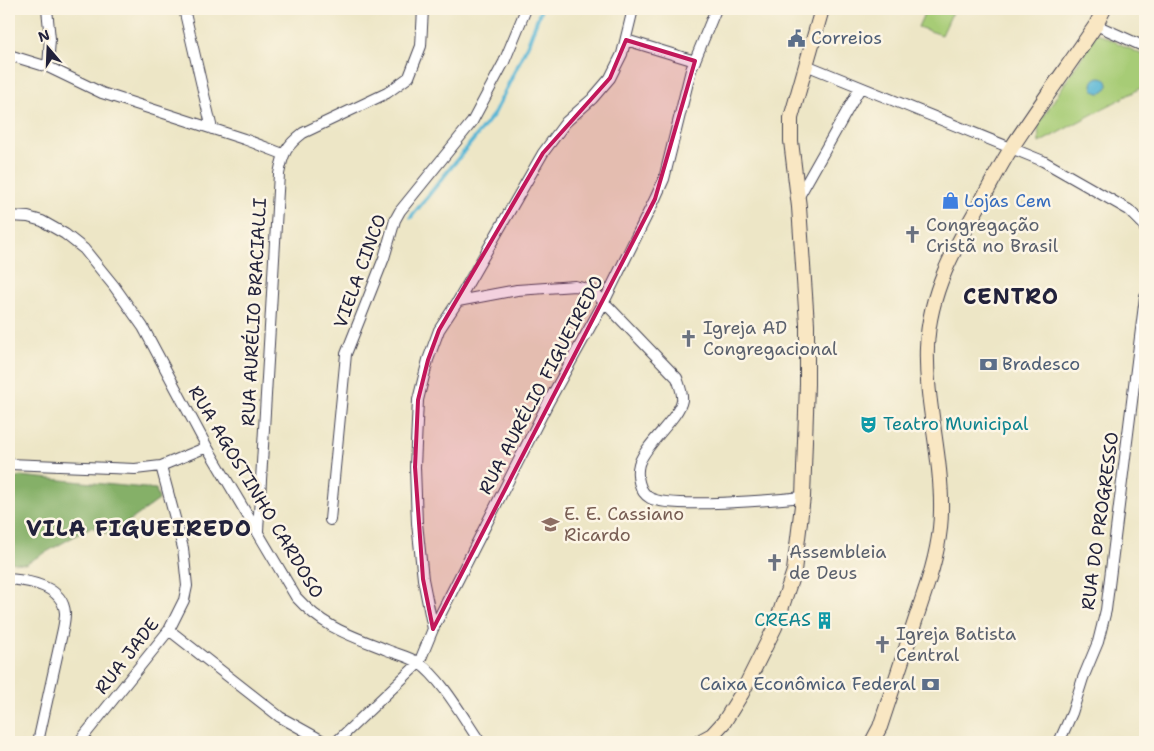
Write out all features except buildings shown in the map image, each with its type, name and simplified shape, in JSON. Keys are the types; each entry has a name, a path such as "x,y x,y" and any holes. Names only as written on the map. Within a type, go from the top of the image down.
{"main road":[{"path":"699,742 712,736 724,722 742,692 775,627 794,571 803,497 807,324 798,198 791,141 791,118 822,9"},
{"path":"872,742 880,727 932,573 939,537 942,511 927,380 927,346 931,315 943,276 952,252 1012,148 1096,25 1104,9"}],"street":[{"path":"48,9 50,39 48,67"},
{"path":"184,9 212,129"},
{"path":"9,54 48,67 102,93 244,139 283,154 291,142 304,133 387,93 409,77 421,46 423,9"},
{"name":"VIELA CINCO","path":"330,520 346,354 384,258 395,220 400,211 472,122 504,62 526,9"},
{"path":"432,629 423,579 415,468 418,400 428,360 439,330 458,301 543,153 566,122 592,99 610,78 622,54 634,9"},
{"name":"RUA AURÉLIO FIGUEIREDO","path":"336,742 419,663 432,629 549,401 604,302 664,180 691,70 716,9"},
{"path":"1096,25 1145,47"},
{"path":"626,40 694,61"},
{"path":"806,65 1043,161 1129,210 1144,225 1145,229"},
{"path":"798,198 860,88"},
{"name":"RUA AURÉLIO BRACIALLI","path":"258,532 279,174 283,154"},
{"name":"RUA AGOSTINHO CARDOSO","path":"9,216 28,217 42,221 65,234 84,249 114,286 143,327 208,448 296,597 324,623 419,663 435,679 480,742"},
{"path":"458,301 517,290 575,286 592,290 604,302 676,378 682,393 682,400 678,409 648,448 640,463 638,476 640,486 645,494 652,499 674,503 774,500 803,497"},
{"name":"RUA DO PROGRESSO","path":"1058,742 1072,713 1098,642 1106,610 1145,297"},
{"path":"9,464 135,469 161,466 208,448"},
{"name":"RUA JADE","path":"79,742 169,630 184,600 187,586 183,548 161,466"},
{"path":"9,579 42,585 55,593 65,612 38,742"},
{"path":"169,630 280,717 325,742"}],"highlighted area":[{"path":"626,40 695,61 655,199 433,629 423,579 415,467 418,400 428,360 439,330 543,153 610,78"}],"green space":[{"path":"926,9 954,9 942,35 918,27"},
{"path":"1097,33 1145,56 1145,86 1039,143 1038,125"},
{"path":"20,476 156,489 159,500 110,535 91,527 25,564 9,562 9,483"}],"water":[{"path":"1100,77 1106,79 1108,85 1106,91 1100,93 1094,91 1092,85 1094,79"}],"waterway":[{"path":"411,217 494,114 528,44 541,9"}],"place":[{"name":"Correios","path":"797,38"},
{"name":"Lojas Cem","path":"950,201"},
{"name":"Congregação Cristã no Brasil","path":"912,235"},
{"name":"Igreja AD Congregacional","path":"689,338"},
{"name":"Bradesco","path":"988,364"},
{"name":"Teatro Municipal","path":"869,424"},
{"name":"E. E. Cassiano Ricardo","path":"550,524"},
{"name":"Assembleia de Deus","path":"775,562"},
{"name":"CREAS","path":"825,620"},
{"name":"Igreja Batista Central","path":"882,644"},
{"name":"Caixa Econômica Federal","path":"930,684"}],"district":[{"name":"CENTRO","path":"1011,296"},
{"name":"VILA FIGUEIREDO","path":"139,528"}]}
